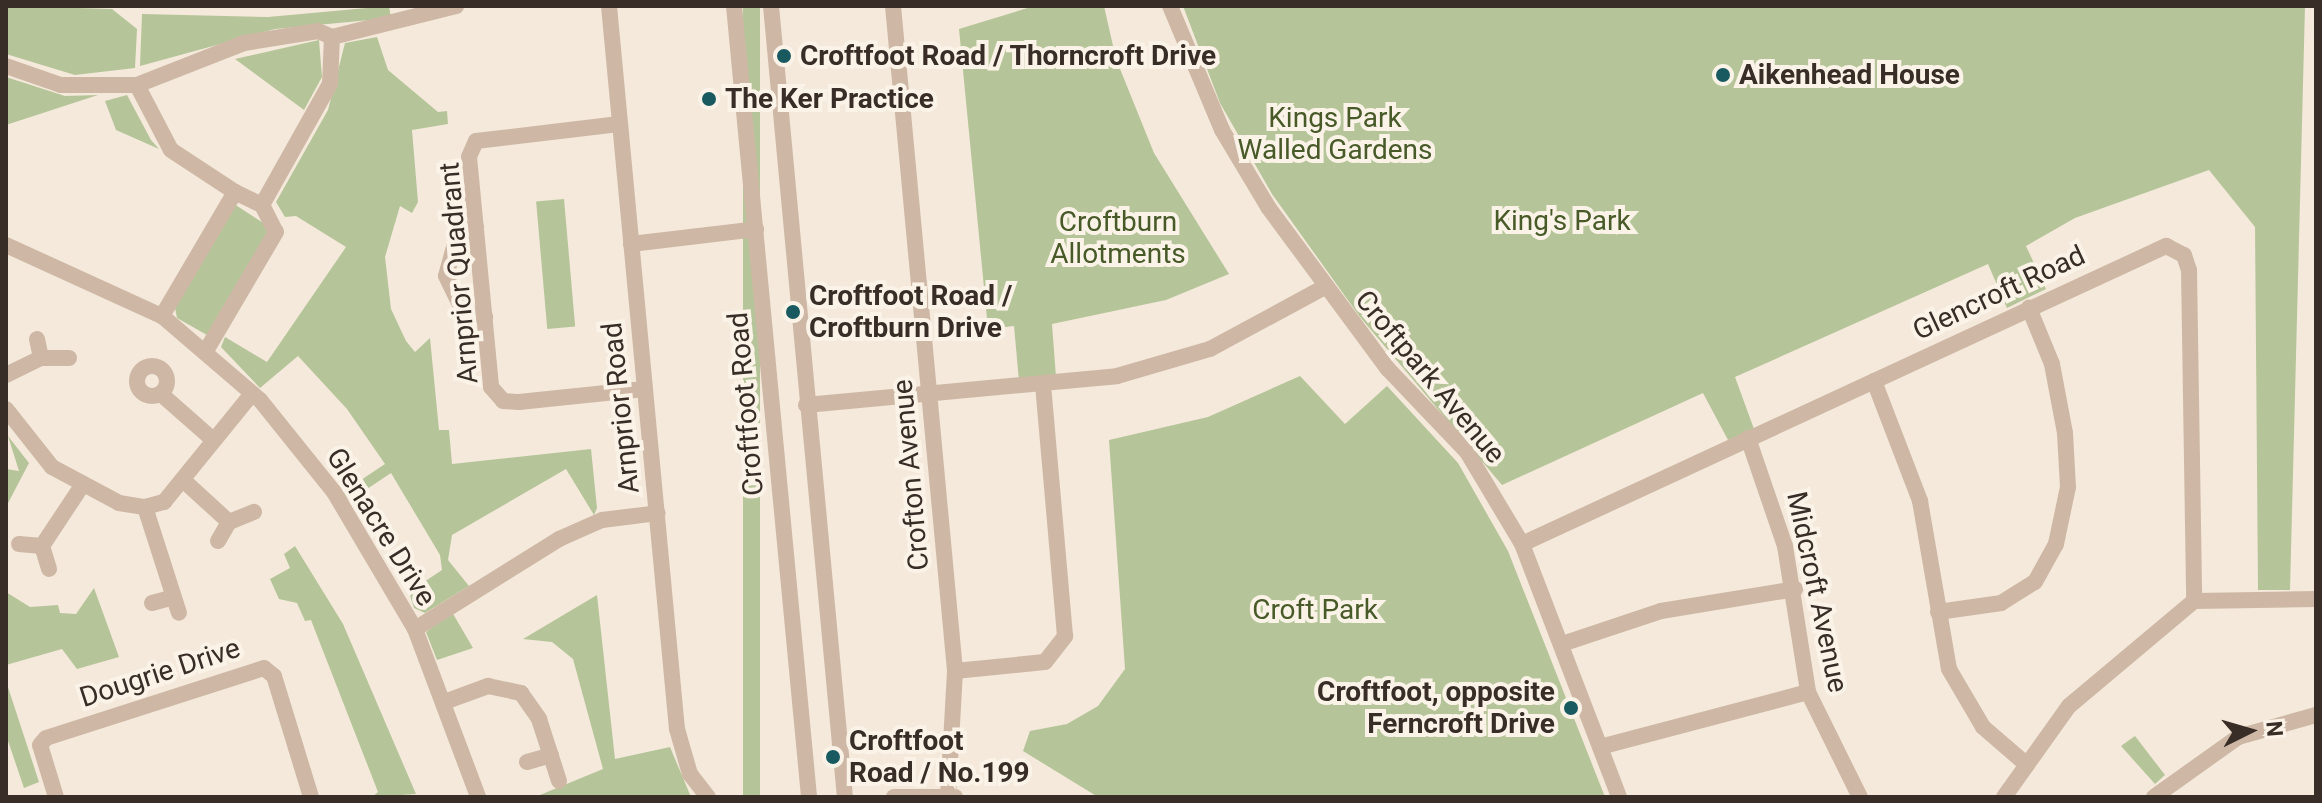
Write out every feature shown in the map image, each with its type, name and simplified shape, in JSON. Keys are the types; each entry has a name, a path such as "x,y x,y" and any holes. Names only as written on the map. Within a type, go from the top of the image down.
{"street":[{"path":"6,66 61,85 137,85 244,43 318,31 332,37 456,6"},
{"name":"Arnprior Road","path":"609,6 677,729 690,774 708,797"},
{"name":"Croftfoot Road","path":"734,6 809,797"},
{"path":"771,6 845,797"},
{"name":"Crofton Avenue","path":"893,6 955,671 951,796"},
{"name":"Croftpark Avenue","path":"1170,6 1222,130 1323,288 1467,452 1522,544 1619,797"},
{"path":"262,205 330,84 332,37"},
{"path":"137,85 171,150 235,192 262,205 276,232 207,349"},
{"name":"Arnprior Quadrant","path":"619,124 476,141 469,157 491,387 503,401 644,389"},
{"path":"162,316 235,192"},
{"path":"476,227 457,236 446,276 463,311 485,317"},
{"path":"631,244 756,229"},
{"name":"Glenacre Drive","path":"6,245 162,316 207,349 334,492 415,629 447,701 478,797"},
{"name":"Glencroft Road","path":"1522,544 2157,248 2178,249 2188,261 2194,601"},
{"path":"806,405 1117,376 1210,349 1323,288"},
{"path":"1938,612 2001,603 2035,582 2056,544 2068,487 2065,433 2052,364 2029,308"},
{"path":"37,339 41,358"},
{"path":"6,375 41,358 69,358"},
{"path":"1874,381 1920,501 1949,669 1967,706 2027,765"},
{"path":"955,671 1045,662 1065,636 1043,384"},
{"path":"161,394 211,438"},
{"path":"6,409 52,467 83,484 145,507 164,502 211,438 251,395"},
{"name":"Midcroft Avenue","path":"1748,438 1771,492 1795,589 1808,692 1860,797"},
{"path":"183,480 229,522"},
{"path":"42,546 83,484"},
{"path":"145,507 175,606 152,603"},
{"path":"218,541 229,522 254,512"},
{"path":"415,629 559,539 602,520 658,513"},
{"path":"19,544 42,546"},
{"path":"42,546 49,569"},
{"path":"1562,644 1661,611 1795,589"},
{"path":"2004,797 2069,706 2194,601 2316,599"},
{"name":"Dougrie Drive","path":"56,797 40,745 46,738 264,668 274,676 311,797"},
{"path":"447,701 488,686 521,693 551,755 559,781"},
{"path":"1600,747 1808,692"},
{"path":"2154,797 2238,737 2316,715"},
{"path":"527,762 551,755"},
{"path":"894,797 951,796"}],"green space":[{"path":"6,6 112,9 137,29 135,68 75,75 6,54"},
{"path":"389,6 391,18 275,29 140,66 142,14 268,17"},
{"path":"743,6 760,6 760,797 743,797"},
{"name":"Croftburn Allotments","path":"1034,6 1104,6 1116,59 1154,153 1229,274 1166,300 1052,324 1056,377 1019,381 1014,326 988,329 959,29"},
{"name":"King's Park","path":"1183,6 2305,6 2290,590 2258,590 2255,227 2209,170 2075,218 2026,246 2046,289 2007,308 1988,264 1735,377 1754,429 1728,440 1703,393 1502,485 1360,317 1272,194 1220,103"},
{"path":"377,37 388,70 438,112 447,111 448,124 412,130 418,202 412,213 400,206 385,257 391,309 406,341 415,352 430,338 439,430 449,430 452,464 591,449 597,508 594,515 566,469 452,535 448,560 469,586 425,613 414,608 409,592 442,570 440,555 391,473 349,501 343,492 385,464 347,409 298,356 260,388 221,347 225,337 267,362 346,247 296,216 285,217 276,202 328,110 345,43"},
{"path":"319,40 322,77 304,110 235,59"},
{"path":"6,77 65,96 98,95 6,125"},
{"path":"127,95 159,149 116,130 105,101"},
{"path":"564,199 575,327 547,329 536,201"},
{"path":"234,204 271,228 207,335 177,318 175,308"},
{"name":"Croft Park","path":"1300,376 1345,424 1387,386 1458,463 1508,551 1605,797 1098,797 1023,751 1030,731 1067,724 1098,706 1125,669 1109,440 1208,417"},
{"path":"8,436 29,463 6,507 6,469 19,471"},
{"path":"295,546 343,624 416,794 372,797 378,792 311,620 305,621 297,603 279,599 270,579 290,568 284,554"},
{"path":"94,588 119,657 77,669 62,649 6,665 6,592 30,607 58,605 60,613 76,614"},
{"path":"597,595 615,759 670,747 691,797 535,797 603,769 573,659 552,642 523,639"},
{"path":"452,612 473,648 437,660 426,632"},
{"path":"6,681 39,782 24,788 6,735"},
{"path":"2135,736 2165,775 2155,784 2121,746"}],"place":[{"name":"Croftfoot Road / Thorncroft Drive","path":"784,56"},
{"name":"Aikenhead House","path":"1723,75"},
{"name":"The Ker Practice","path":"709,99"},
{"name":"Croftfoot Road / Croftburn Drive","path":"793,312"},
{"name":"Croftfoot, opposite Ferncroft Drive","path":"1571,708"},
{"name":"Croftfoot Road / No.199","path":"833,757"}],"park label":[{"name":"Kings Park Walled Gardens","path":"1335,134"}]}
